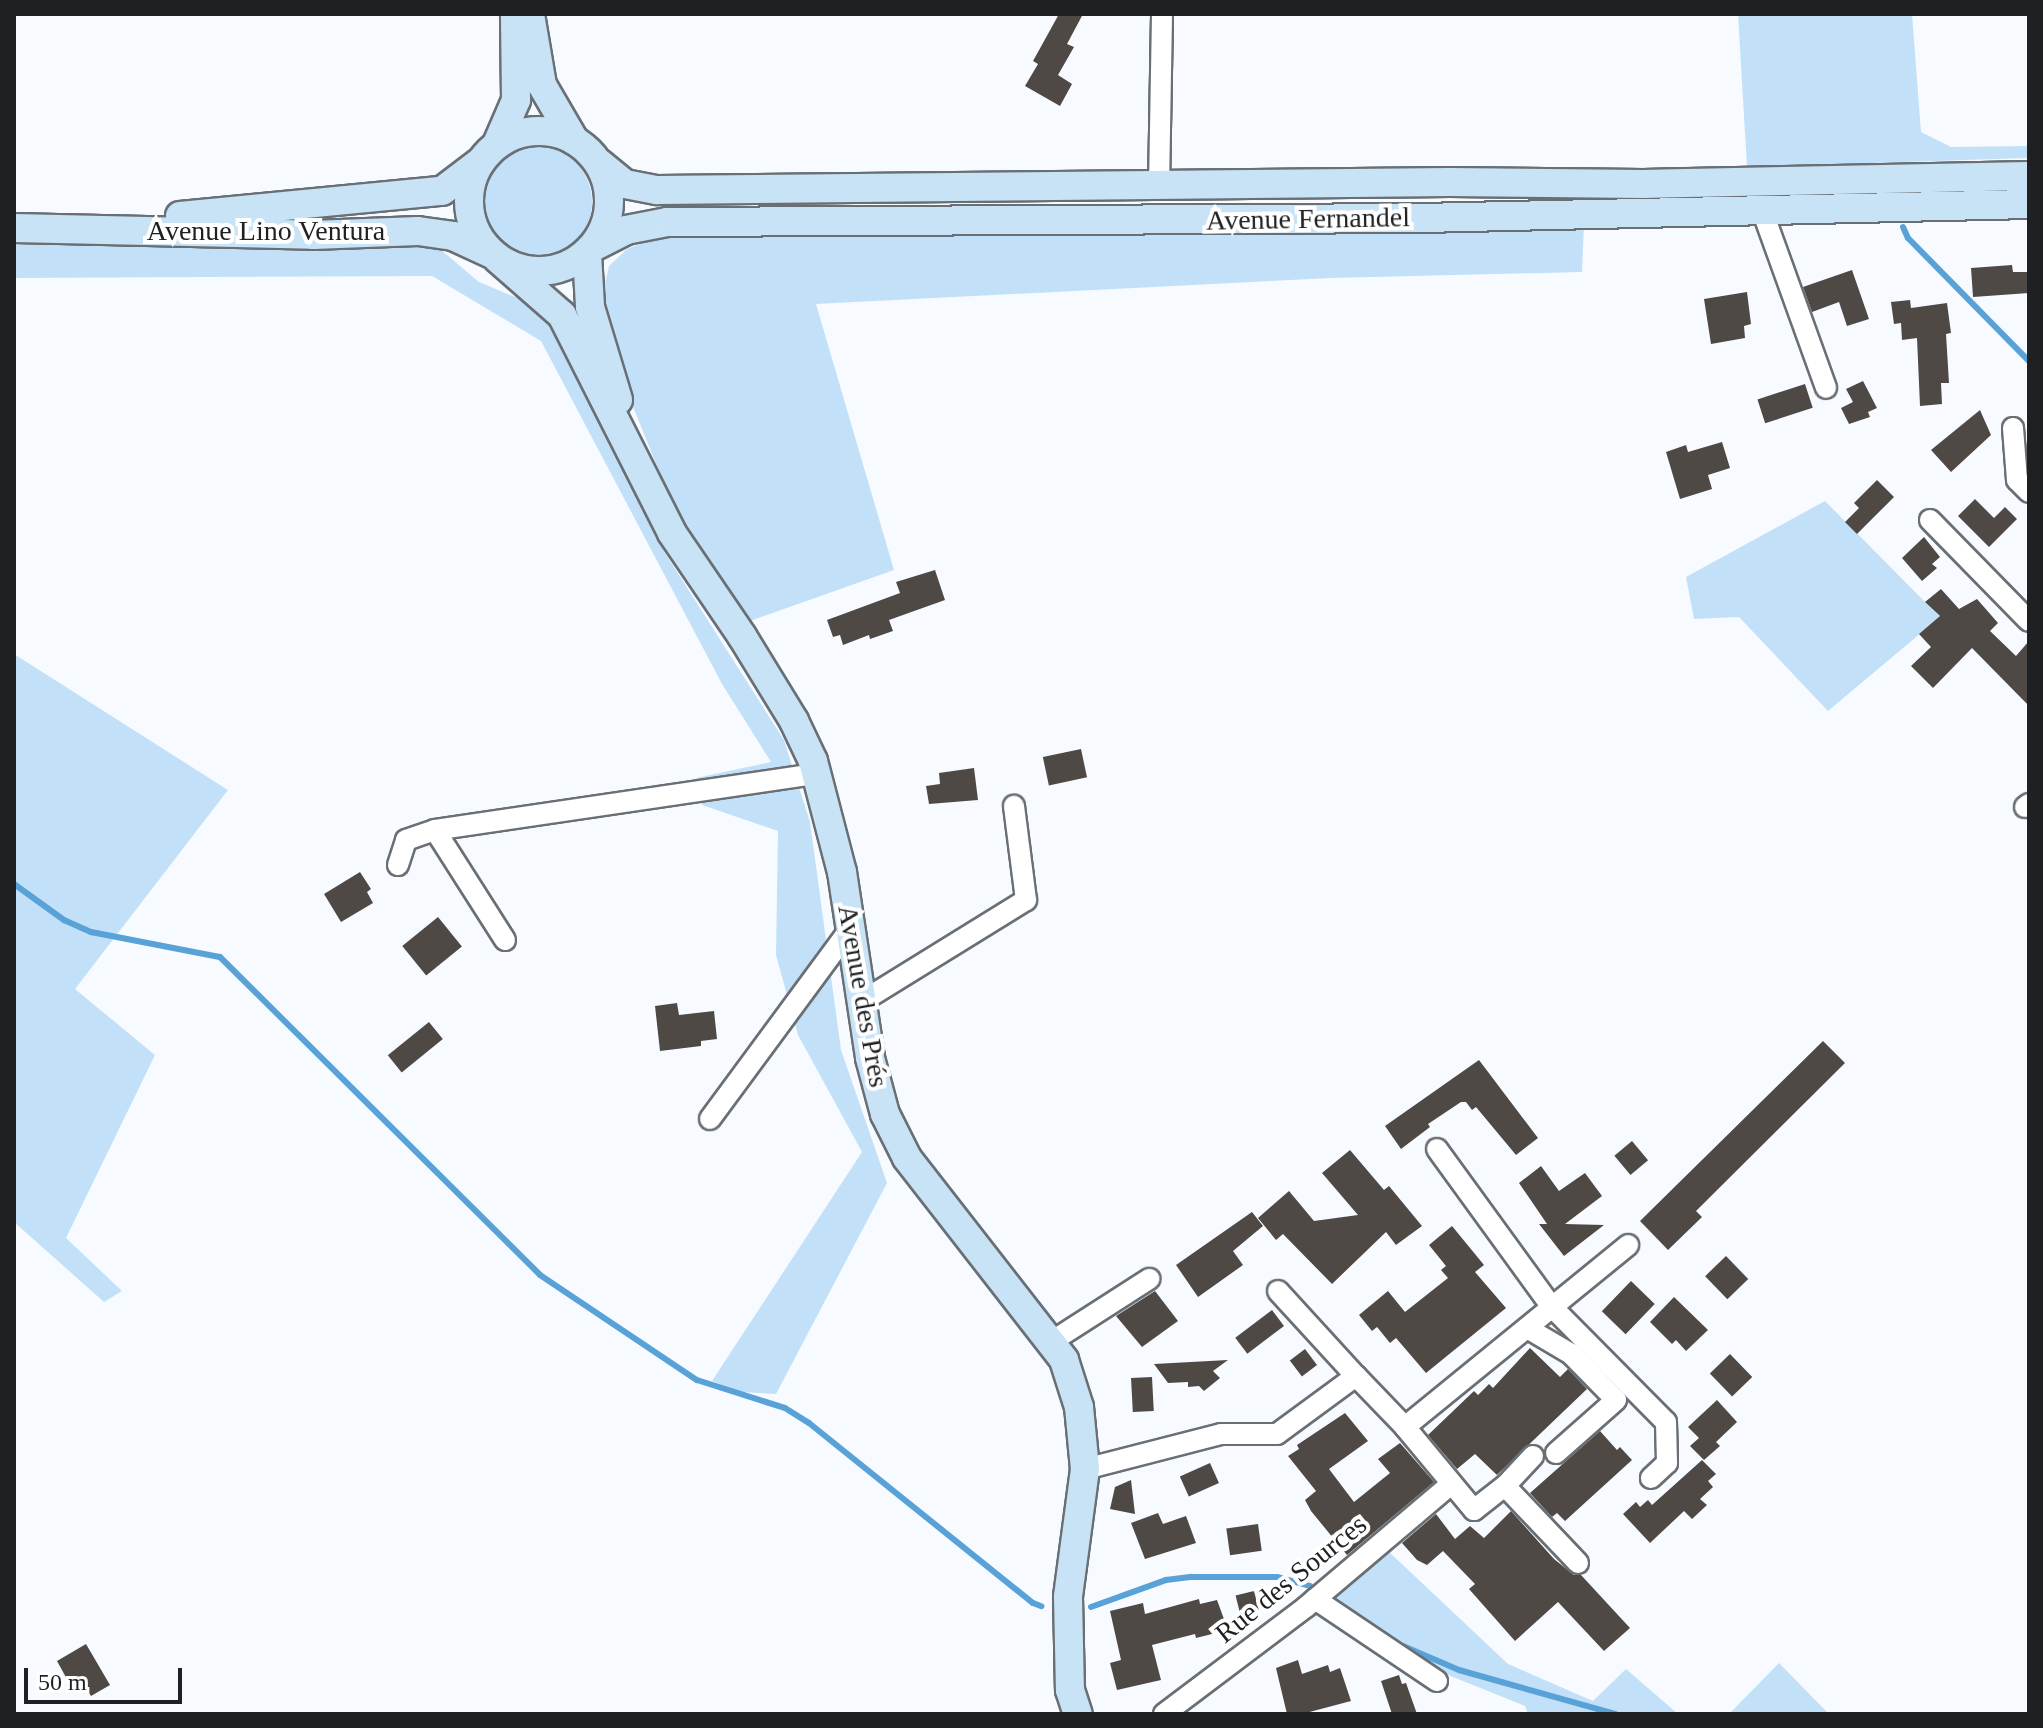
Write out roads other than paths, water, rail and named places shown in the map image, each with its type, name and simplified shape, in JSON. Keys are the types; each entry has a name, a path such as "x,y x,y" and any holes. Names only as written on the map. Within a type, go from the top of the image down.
{"main road":[{"path":"520,16 542,85 574,140 599,163 608,184 610,206 605,228 590,250 567,266 544,271 520,269 495,256 479,239 469,210 471,180 489,153 516,100 520,16"},
{"path":"489,153 515,135 535,131 574,140"},
{"name":"Avenue Lino Ventura","path":"25,228 407,197 442,191 489,153"},
{"name":"Avenue Fernandel","path":"599,163 625,184 657,190 1450,182 1643,184 2029,176"},
{"name":"Avenue Fernandel","path":"590,250 626,230 667,222 1203,220 2029,204"},
{"name":"Avenue Lino Ventura","path":"25,228 313,235 418,231 453,236 495,256"},
{"name":"Avenue des Prés","path":"590,250 590,307 633,460"},
{"name":"Avenue des Prés","path":"495,256 562,315 672,533 742,636 794,721 816,774 842,872 870,1058 885,1114 907,1158 1064,1360 1079,1407 1085,1469 1068,1597 1070,1690 1078,1714"}],"street":[{"path":"1159,187 1162,14"},
{"path":"1762,210 1826,388"},
{"path":"2013,428 2017,480 2029,492"},
{"path":"1930,520 2029,621"},
{"path":"398,865 406,840 435,830 816,774"},
{"path":"861,1002 1026,900 1014,806"},
{"path":"435,830 505,940"},
{"path":"710,1119 850,929"},
{"path":"1437,1149 1552,1307 1666,1422 1667,1463 1651,1478"},
{"path":"1405,1427 1628,1245"},
{"path":"1051,1342 1149,1279"},
{"path":"1278,1291 1405,1427 1450,1485 1474,1510 1505,1486 1533,1456"},
{"path":"1527,1328 1571,1354 1616,1400 1556,1453"},
{"path":"1085,1469 1221,1434 1277,1434 1356,1376"},
{"name":"Rue des Sources","path":"1164,1714 1315,1599 1450,1485"},
{"path":"1505,1486 1578,1563"},
{"path":"1315,1599 1437,1681"}],"waterway":[{"path":"1903,227 1908,238 2029,361"},
{"path":"14,884 64,920 91,932 220,957 540,1275 697,1380 785,1408 809,1423 1033,1603 1041,1606"},
{"path":"1091,1607 1166,1580 1192,1577 1277,1577 1310,1586"},
{"path":"1403,1646 1459,1670 1616,1714"}]}
